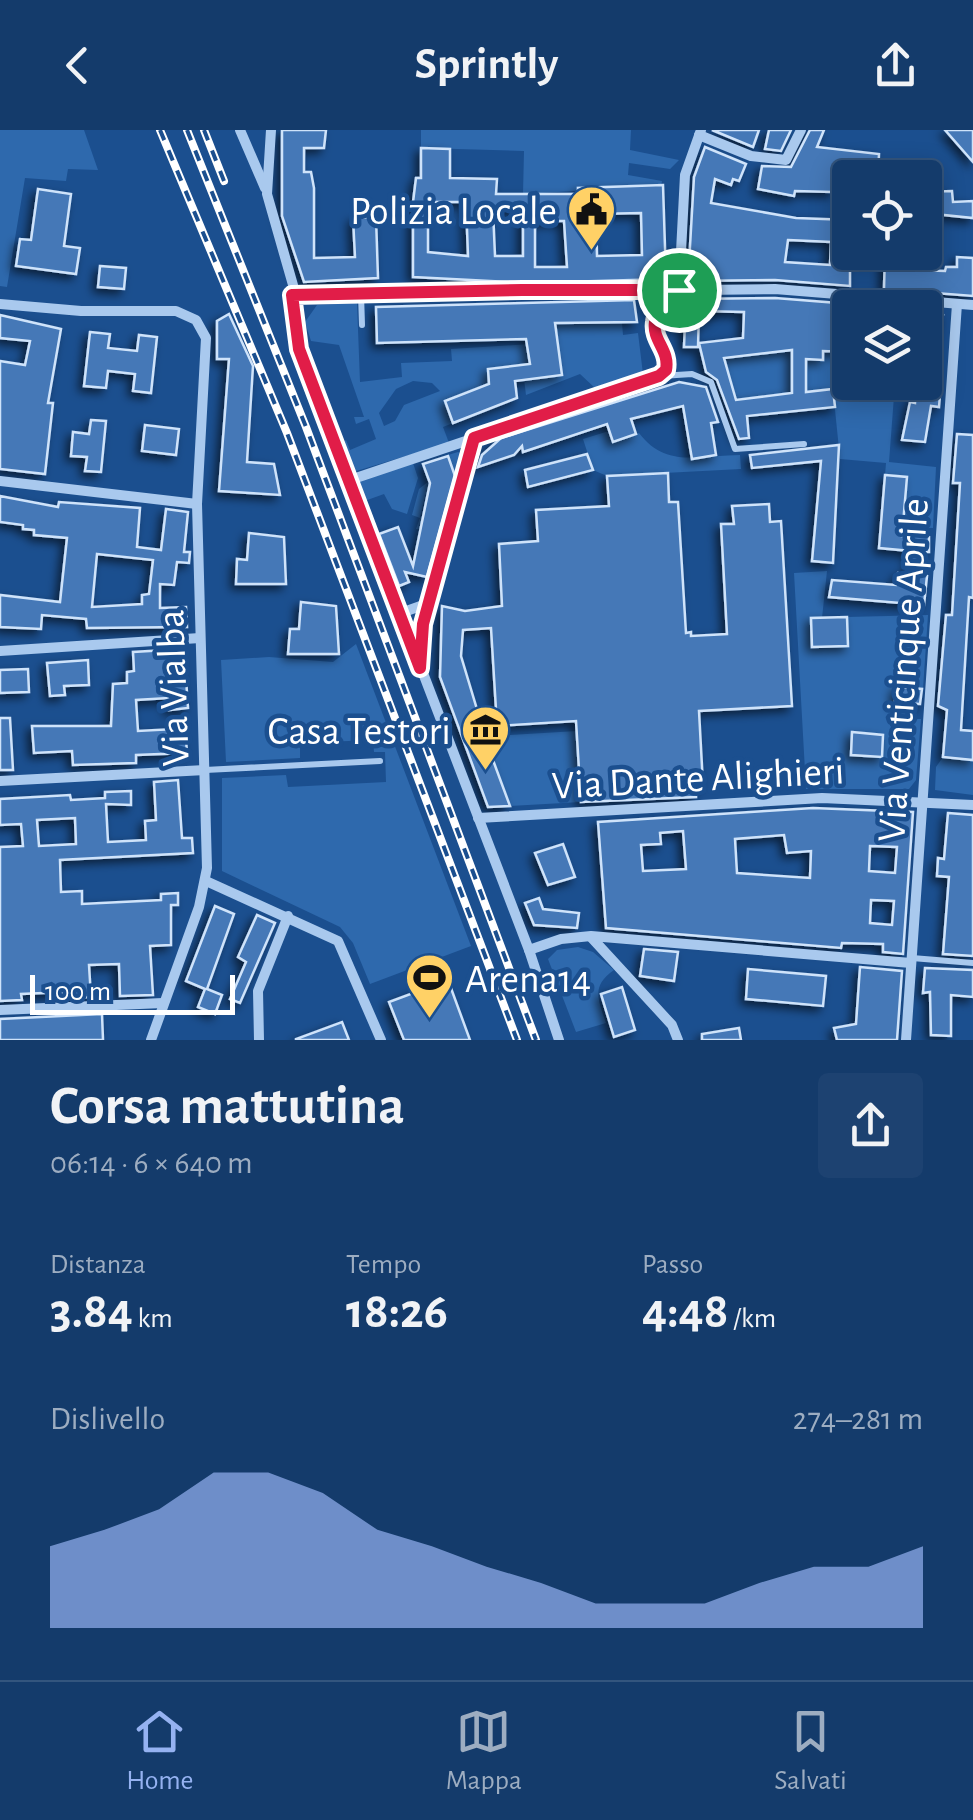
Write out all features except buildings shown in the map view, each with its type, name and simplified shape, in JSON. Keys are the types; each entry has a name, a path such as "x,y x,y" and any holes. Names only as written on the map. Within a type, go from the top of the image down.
{"street":[{"path":"240,130 267,194 292,295 299,349 530,950 560,1040"},
{"path":"267,194 271,130"},
{"path":"347,481 659,376 668,361 654,324 658,313 679,290 685,176 700,133 751,156 786,160 801,130"},
{"path":"292,295 776,289 973,305"},
{"name":"Via Vialba","path":"0,304 81,311 168,310 190,316 201,326 206,351 198,504 206,880 151,1040"},
{"name":"Via Venticinque Aprile","path":"906,1040 958,304"},
{"path":"420,668 428,603 474,438"},
{"path":"0,481 198,504"},
{"path":"398,614 428,603"},
{"path":"0,651 200,638"},
{"path":"0,781 205,770"},
{"name":"Via Dante Alighieri","path":"478,818 822,798 973,805"},
{"path":"206,880 323,931 343,946 381,1040"},
{"path":"259,1040 258,992 288,916"},
{"path":"530,950 560,939 590,936 912,961"},
{"path":"590,936 672,1025 678,1040"},
{"path":"0,1010 163,1003"}],"lane":[{"path":"361,293 362,325"},
{"path":"659,376 692,374 710,382 729,442 735,449 745,452 804,444"},
{"path":"205,770 380,761"},
{"path":"912,961 973,963"}],"shaded area":[{"path":"0,130 84,130 98,170 68,169 66,181 25,178 7,287 0,286"},
{"path":"421,130 631,130 630,150 679,160 670,169 629,163 628,175 662,181 661,186 523,194 524,151 421,148"},
{"path":"357,303 360,382 402,377 401,363 452,361 451,349 530,344 532,379 562,375 555,323 622,323 623,335 638,333 643,374 595,388 580,374 526,395 524,379 513,366 488,369 489,384 445,402 453,423 443,427 449,443 353,472 339,447 346,440 350,450 376,439 369,419 356,424 354,417 364,417 339,345 311,341 305,322 317,305","holes":["413,381 432,383 440,391 404,405 395,421 384,426 379,413 396,389"]},
{"path":"792,350 792,393 736,400 724,358"},
{"path":"823,351 832,351 832,390 806,392 806,359 823,359"},
{"path":"834,400 894,400 889,462 936,467 933,528 903,527 907,477 885,475 886,463 840,459"},
{"path":"609,431 613,442 639,433 661,452 673,456 740,455 741,469 607,476 593,470 583,439"},
{"path":"458,452 465,456 444,532 416,529 420,518 412,515 419,489 429,481 420,517 444,524 456,481 448,455"},
{"path":"413,463 418,478 407,514 392,509 384,494 359,503 355,483"},
{"path":"827,571 822,618 811,619 812,647 847,646 847,617 928,615 923,689 896,688 895,702 913,704 912,719 921,719 916,780 909,789 806,789 794,573"},
{"path":"356,644 471,946 370,984 353,943 340,927 222,871 222,778 286,775 288,787 386,782 385,752 374,752 373,740 300,743 300,758 226,762 221,660 269,657 333,662"},
{"path":"577,731 581,802 510,806 486,744 510,735"},
{"path":"943,757 973,760 973,795 935,790 936,767"},
{"path":"578,947 593,952 614,970 599,987 606,1023 576,1032 548,959 557,950"}],"railway":[{"path":"160,130 287,433 517,1040"},
{"path":"187,130 306,427 536,1040"},
{"path":"204,130 224,181"}],"place":[{"name":"Polizia Locale","path":"592,252"},
{"name":"Casa Testori","path":"486,772"},
{"name":"Arena14","path":"430,1020"}],"route":[{"path":"679,290 678,296 658,313 654,324 668,361 659,376 474,438 423,624 420,668 299,349 292,322 292,295 679,290"}]}
